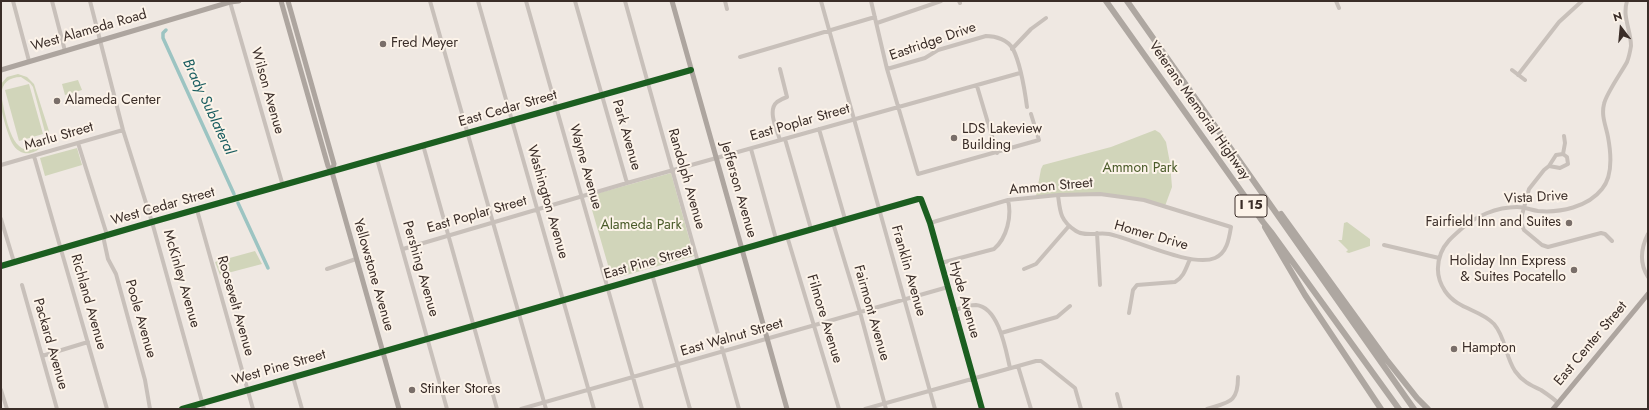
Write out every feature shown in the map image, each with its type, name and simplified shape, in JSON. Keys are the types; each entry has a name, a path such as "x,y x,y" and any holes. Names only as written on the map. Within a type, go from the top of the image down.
{"highway":[{"name":"Veterans Memorial Highway","path":"1106,1 1263,222 1399,409"},
{"name":"Veterans Memorial Highway","path":"1127,1 1414,409"},
{"path":"1264,194 1275,206 1386,359 1417,398 1428,409"},
{"path":"1263,222 1268,234 1305,295 1382,409"}],"main road":[{"name":"West Alameda Road","path":"1,70 227,2 240,1"},
{"name":"Yellowstone Avenue","path":"281,1 328,166 332,172 399,409"},
{"name":"Yellowstone Avenue","path":"288,1 334,164 332,172"},
{"name":"Jefferson Avenue","path":"672,1 787,409"},
{"name":"East Center Street","path":"1553,409 1648,294"}],"street":[{"path":"13,1 29,61"},
{"path":"52,1 65,51"},
{"name":"McKinley Avenue","path":"90,1 123,130 152,222 204,409"},
{"path":"430,1 546,409"},
{"name":"Washington Avenue","path":"478,1 594,409"},
{"name":"Wayne Avenue","path":"526,1 583,196 642,409"},
{"name":"Park Avenue","path":"575,1 627,183"},
{"name":"Randolph Avenue","path":"625,1 739,409"},
{"path":"724,1 727,9"},
{"name":"Franklin Avenue","path":"821,1 936,409"},
{"path":"871,1 897,107 918,174 1039,140 1031,114"},
{"path":"877,23 941,1"},
{"path":"1336,1 1339,8"},
{"path":"1518,75 1559,22 1582,1"},
{"name":"Vista Drive","path":"1558,403 1541,390 1526,383 1520,377 1513,368 1502,337 1493,323 1484,317 1462,307 1451,299 1439,280 1439,258 1448,241 1476,218 1504,209 1524,208 1540,211 1577,206 1589,202 1603,188 1608,178 1610,165 1608,137 1603,117 1604,104 1627,62 1629,55 1631,46 1624,16 1627,1"},
{"name":"Wilson Avenue","path":"227,2 283,186"},
{"path":"740,57 875,17"},
{"path":"1027,107 1024,88 1012,49 1031,29 1046,18"},
{"name":"Eastridge Drive","path":"887,69 925,58 938,50 986,36 1001,38 1012,49"},
{"path":"780,69 787,97 777,102 774,107 773,115 780,140"},
{"name":"East Cedar Street","path":"332,172 556,107 691,70"},
{"path":"1512,70 1525,80"},
{"name":"East Poplar Street","path":"403,248 627,183 1020,73"},
{"path":"977,86 997,153"},
{"path":"819,129 845,219"},
{"name":"Marlu Street","path":"1,165 123,130"},
{"path":"1563,154 1565,143 1564,136"},
{"path":"785,139 811,229"},
{"name":"Poole Avenue","path":"78,143 105,236 108,259 116,274 145,380 150,409"},
{"path":"423,146 497,409"},
{"path":"751,149 776,239"},
{"path":"1549,166 1560,168 1568,164 1567,157 1563,154"},
{"path":"1563,154 1556,155 1549,166 1531,185 1521,223 1524,230 1545,247 1557,246 1601,233 1605,234 1612,241"},
{"name":"Richland Avenue","path":"34,156 107,409"},
{"name":"Pershing Avenue","path":"377,159 448,409"},
{"name":"West Cedar Street","path":"1,266 332,172"},
{"name":"Ammon Street","path":"930,223 1008,200 1058,195 1100,194 1144,200 1220,224"},
{"path":"1024,269 1036,264 1069,226 1062,217 1058,195"},
{"name":"East Pine Street","path":"382,351 845,219 921,199"},
{"name":"Hyde Avenue","path":"921,199 930,223 982,409"},
{"path":"941,263 994,248 999,245 1004,238 1008,222 1010,207 1008,200"},
{"name":"Roosevelt Avenue","path":"197,210 253,409"},
{"path":"1,219 14,262"},
{"name":"Fairmont Avenue","path":"833,223 860,312 886,409"},
{"name":"Homer Drive","path":"1069,226 1077,232 1085,234 1109,234 1190,259 1204,260 1214,258 1220,254 1225,248 1230,237 1231,227 1220,224"},
{"path":"1097,233 1100,285"},
{"path":"1648,234 1642,250 1642,260 1648,277"},
{"name":"Filmore Avenue","path":"787,236 839,409"},
{"path":"1384,245 1439,258"},
{"path":"327,269 356,259"},
{"path":"1128,313 1134,290 1137,285 1175,282 1180,279 1185,272 1190,259"},
{"path":"652,274 690,409"},
{"name":"Packard Avenue","path":"22,286 57,409"},
{"name":"East Walnut Street","path":"521,409 948,287"},
{"path":"955,310 974,305 984,308 995,318 1001,333 1010,368"},
{"path":"1001,333 1057,317 1070,306"},
{"path":"42,356 88,342"},
{"name":"West Pine Street","path":"182,409 382,351"},
{"path":"865,409 1010,368 1041,361 1075,388 1081,409"},
{"path":"1018,366 1031,409"},
{"path":"293,377 302,409"},
{"path":"1207,409 1234,399 1238,392 1238,377"},
{"path":"1,390 7,409"},
{"path":"1117,394 1121,409"}],"green space":[{"path":"18,74 27,77 34,84 49,131 44,144 34,152 22,152 17,149 12,143 9,135 1,106 1,101 1,84 7,77","holes":["21,77 33,87 45,135 44,140 37,148 26,150 19,146 14,140 7,121 1,95 5,84 13,78"]},
{"path":"78,80 82,90 65,95 62,84"},
{"path":"29,84 43,134 19,141 5,90"},
{"name":"Ammon Park","path":"1155,130 1160,133 1166,142 1170,163 1172,187 1165,206 1144,200 1100,194 1036,196 1043,165 1111,147"},
{"path":"77,148 82,165 45,176 40,158"},
{"name":"Alameda Park","path":"671,173 694,256 612,279 588,196"},
{"path":"1347,222 1370,239 1370,246 1349,253 1346,252 1348,250 1338,240 1342,240 1344,223"},
{"path":"255,251 262,264 220,275 215,262"}],"waterway":[{"name":"Brady Sublateral","path":"166,30 163,33 163,38 234,194"},
{"name":"Brady Sublateral","path":"238,203 268,268"}],"cycle path":[{"path":"1,266 691,70"},
{"path":"182,409 918,199 921,199 930,223 982,409"}],"place":[{"name":"Fred Meyer","path":"383,44"},
{"name":"Alameda Center","path":"57,101"},
{"name":"LDS Lakeview Building","path":"954,138"},
{"name":"Fairfield Inn and Suites","path":"1569,223"},
{"name":"Holiday Inn Express & Suites Pocatello","path":"1574,270"},
{"name":"Hampton","path":"1454,349"},
{"name":"Stinker Stores","path":"412,390"}]}
